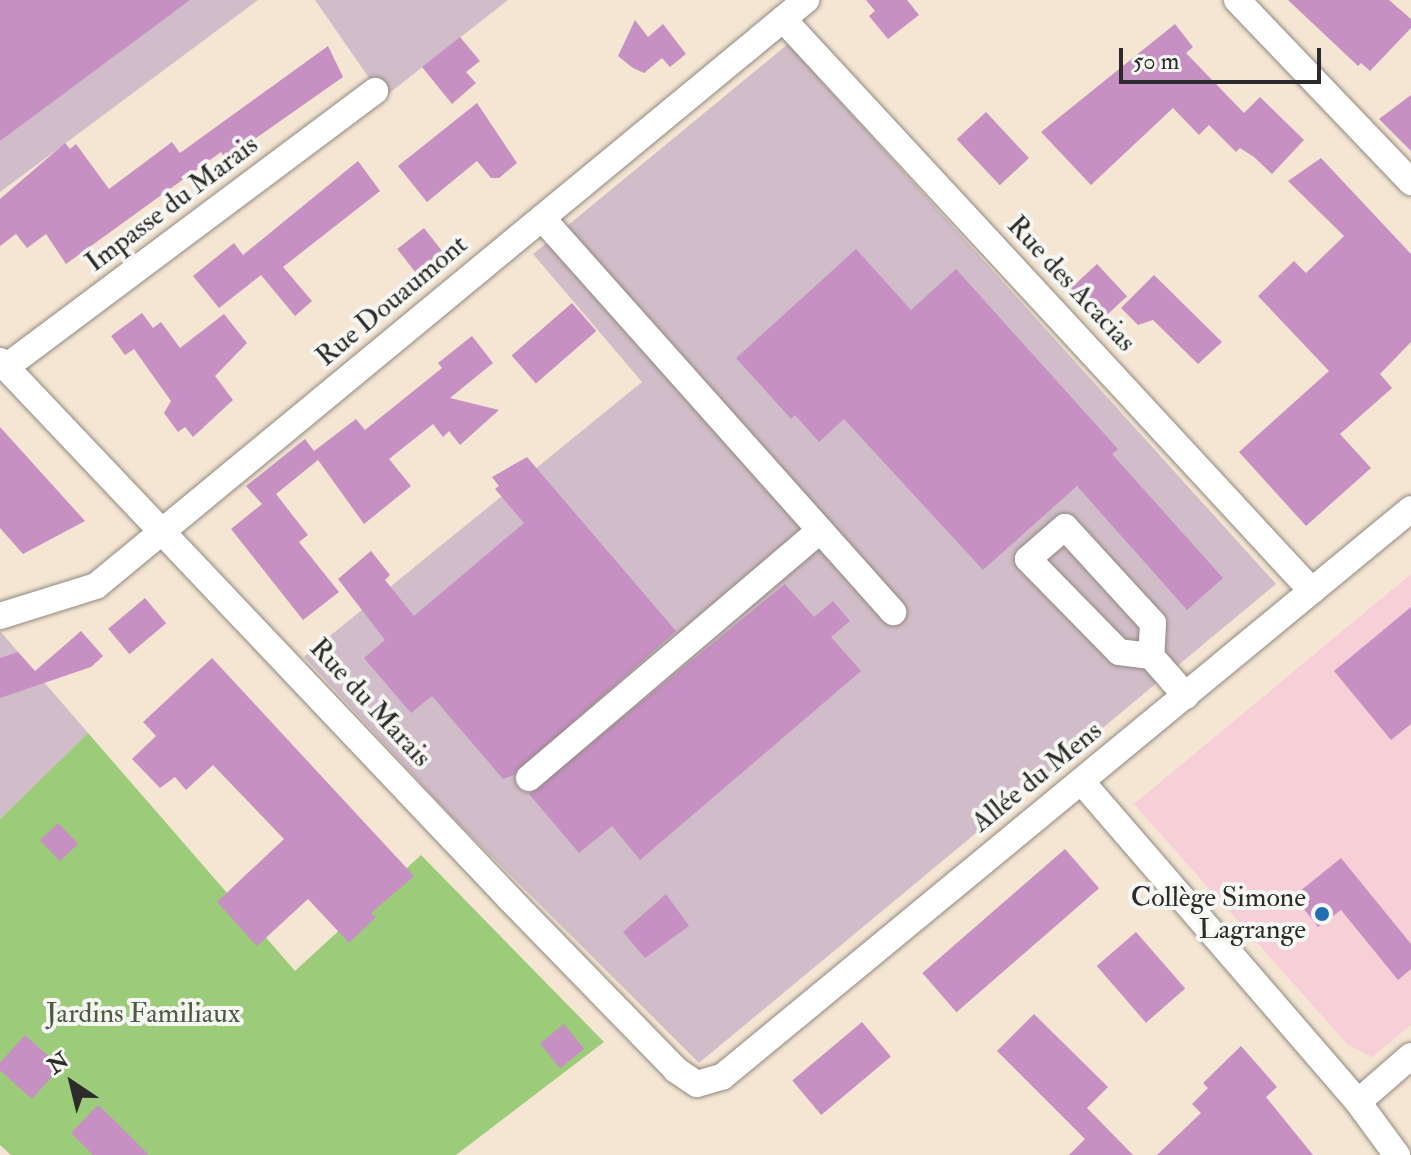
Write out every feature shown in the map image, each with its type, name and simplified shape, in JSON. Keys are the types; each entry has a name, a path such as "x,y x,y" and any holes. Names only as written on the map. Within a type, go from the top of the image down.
{"street":[{"name":"Rue Douaumont","path":"0,616 96,586 806,0"},
{"path":"1237,0 1411,182"},
{"name":"Rue des Acacias","path":"783,19 1312,591"},
{"name":"Impasse du Marais","path":"3,364 375,91"},
{"path":"542,218 893,612"},
{"name":"Rue du Marais","path":"3,364 165,529 509,898 676,1070 697,1084"},
{"name":"Allée du Mens","path":"697,1084 722,1077 1411,509"},
{"path":"1151,656 1153,623 1065,527 1028,559 1119,652 1151,656 1186,696"},
{"path":"529,778 820,530"},
{"path":"1081,781 1358,1102 1397,1155"},
{"path":"1358,1102 1411,1056"}],"shaded area":[{"path":"0,0 258,0 0,192"},
{"path":"315,0 508,0 383,98"},
{"path":"788,44 1276,584 699,1063 454,819 304,657 642,382 533,254"},
{"name":"Collège Simone Lagrange","path":"1411,574 1411,1025 1372,1057 1348,1045 1134,804"},
{"path":"0,631 88,733 0,819"}],"green space":[{"name":"Jardins Familiaux","path":"88,733 295,971 421,855 604,1042 456,1155 11,1155 0,1145 0,819"}],"building":[{"path":"0,0 190,0 0,141"},
{"path":"866,0 907,0 919,15 888,39 869,16 875,11"},
{"path":"1288,0 1389,0 1411,19 1411,28 1370,71 1361,63 1358,66"},
{"path":"635,20 648,37 663,24 686,54 670,67 662,58 644,73 633,68 618,56"},
{"path":"1175,24 1193,47 1186,53 1244,113 1260,97 1304,140 1272,174 1240,148 1236,152 1209,125 1199,135 1173,108 1091,185 1041,132"},
{"path":"460,37 480,61 466,72 476,83 452,104 422,67"},
{"path":"328,46 343,77 226,159 221,152 66,264 46,234 27,248 16,234 0,246 0,199 65,143 70,149 76,144 109,189 172,142 180,153"},
{"path":"1411,95 1411,151 1379,119"},
{"path":"477,103 517,163 499,178 491,178 477,161 427,202 398,166"},
{"path":"986,112 1029,158 1000,185 957,139"},
{"path":"1321,158 1411,254 1411,342 1380,374 1392,388 1340,434 1371,468 1306,526 1239,452 1329,371 1258,296 1294,261 1306,273 1344,236 1288,181"},
{"path":"358,161 380,191 283,267 312,301 295,316 261,275 219,308 193,276 234,243 243,255"},
{"path":"424,228 445,255 418,276 397,249"},
{"path":"856,249 911,310 956,269 1118,449 1112,454 1223,578 1187,610 1077,486 983,570 844,419 819,442 795,415 791,419 736,358"},
{"path":"1097,264 1127,296 1101,321 1071,289"},
{"path":"1154,275 1222,342 1198,364 1153,320 1138,325 1121,308"},
{"path":"572,303 596,331 536,383 512,355"},
{"path":"142,313 153,328 161,322 180,348 224,314 247,343 215,376 233,400 193,437 185,427 178,432 164,413 171,401 134,349 125,355 111,336"},
{"path":"472,336 493,363 450,398 499,410 460,445 449,431 443,437 433,424 389,459 411,486 364,524 318,460 276,494 308,535 299,542 339,592 303,620 231,529 262,504 246,486 305,439 314,451 356,419 365,430 442,368 438,363"},
{"path":"0,427 85,521 23,554 0,528"},
{"path":"527,457 676,631 514,775 503,779 432,696 411,713 364,658 385,640 338,579 371,551 390,575 385,580 414,616 524,523 495,489 499,486 492,477"},
{"path":"785,584 814,617 833,601 850,621 831,637 861,671 640,860 612,826 579,853 529,794"},
{"path":"145,598 166,623 129,654 108,629"},
{"path":"1411,607 1411,724 1391,740 1334,671"},
{"path":"81,631 103,656 91,667 0,698 0,658 18,652 35,671"},
{"path":"212,658 414,876 371,913 376,917 349,943 308,899 257,946 217,902 284,839 213,765 186,790 175,777 160,788 132,759 156,736 143,722"},
{"path":"58,823 78,844 60,861 40,840"},
{"path":"1065,849 1099,888 956,1012 922,973"},
{"path":"1341,858 1411,944 1411,969 1398,980 1341,910 1318,927 1294,896"},
{"path":"666,894 689,926 645,958 623,932"},
{"path":"1136,932 1185,989 1146,1023 1097,966"},
{"path":"1034,1014 1108,1087 1087,1108 1133,1155 1069,1155 1085,1139 997,1051"},
{"path":"862,1022 891,1056 821,1115 792,1080"},
{"path":"564,1024 584,1049 560,1068 540,1044"},
{"path":"25,1035 61,1067 32,1099 0,1070 0,1063"},
{"path":"1241,1046 1277,1087 1266,1097 1313,1155 1157,1155 1201,1113 1192,1104 1208,1088 1203,1083"},
{"path":"98,1105 149,1155 93,1155 71,1133"}],"place":[{"name":"Collège Simone Lagrange","path":"1322,914"}]}
